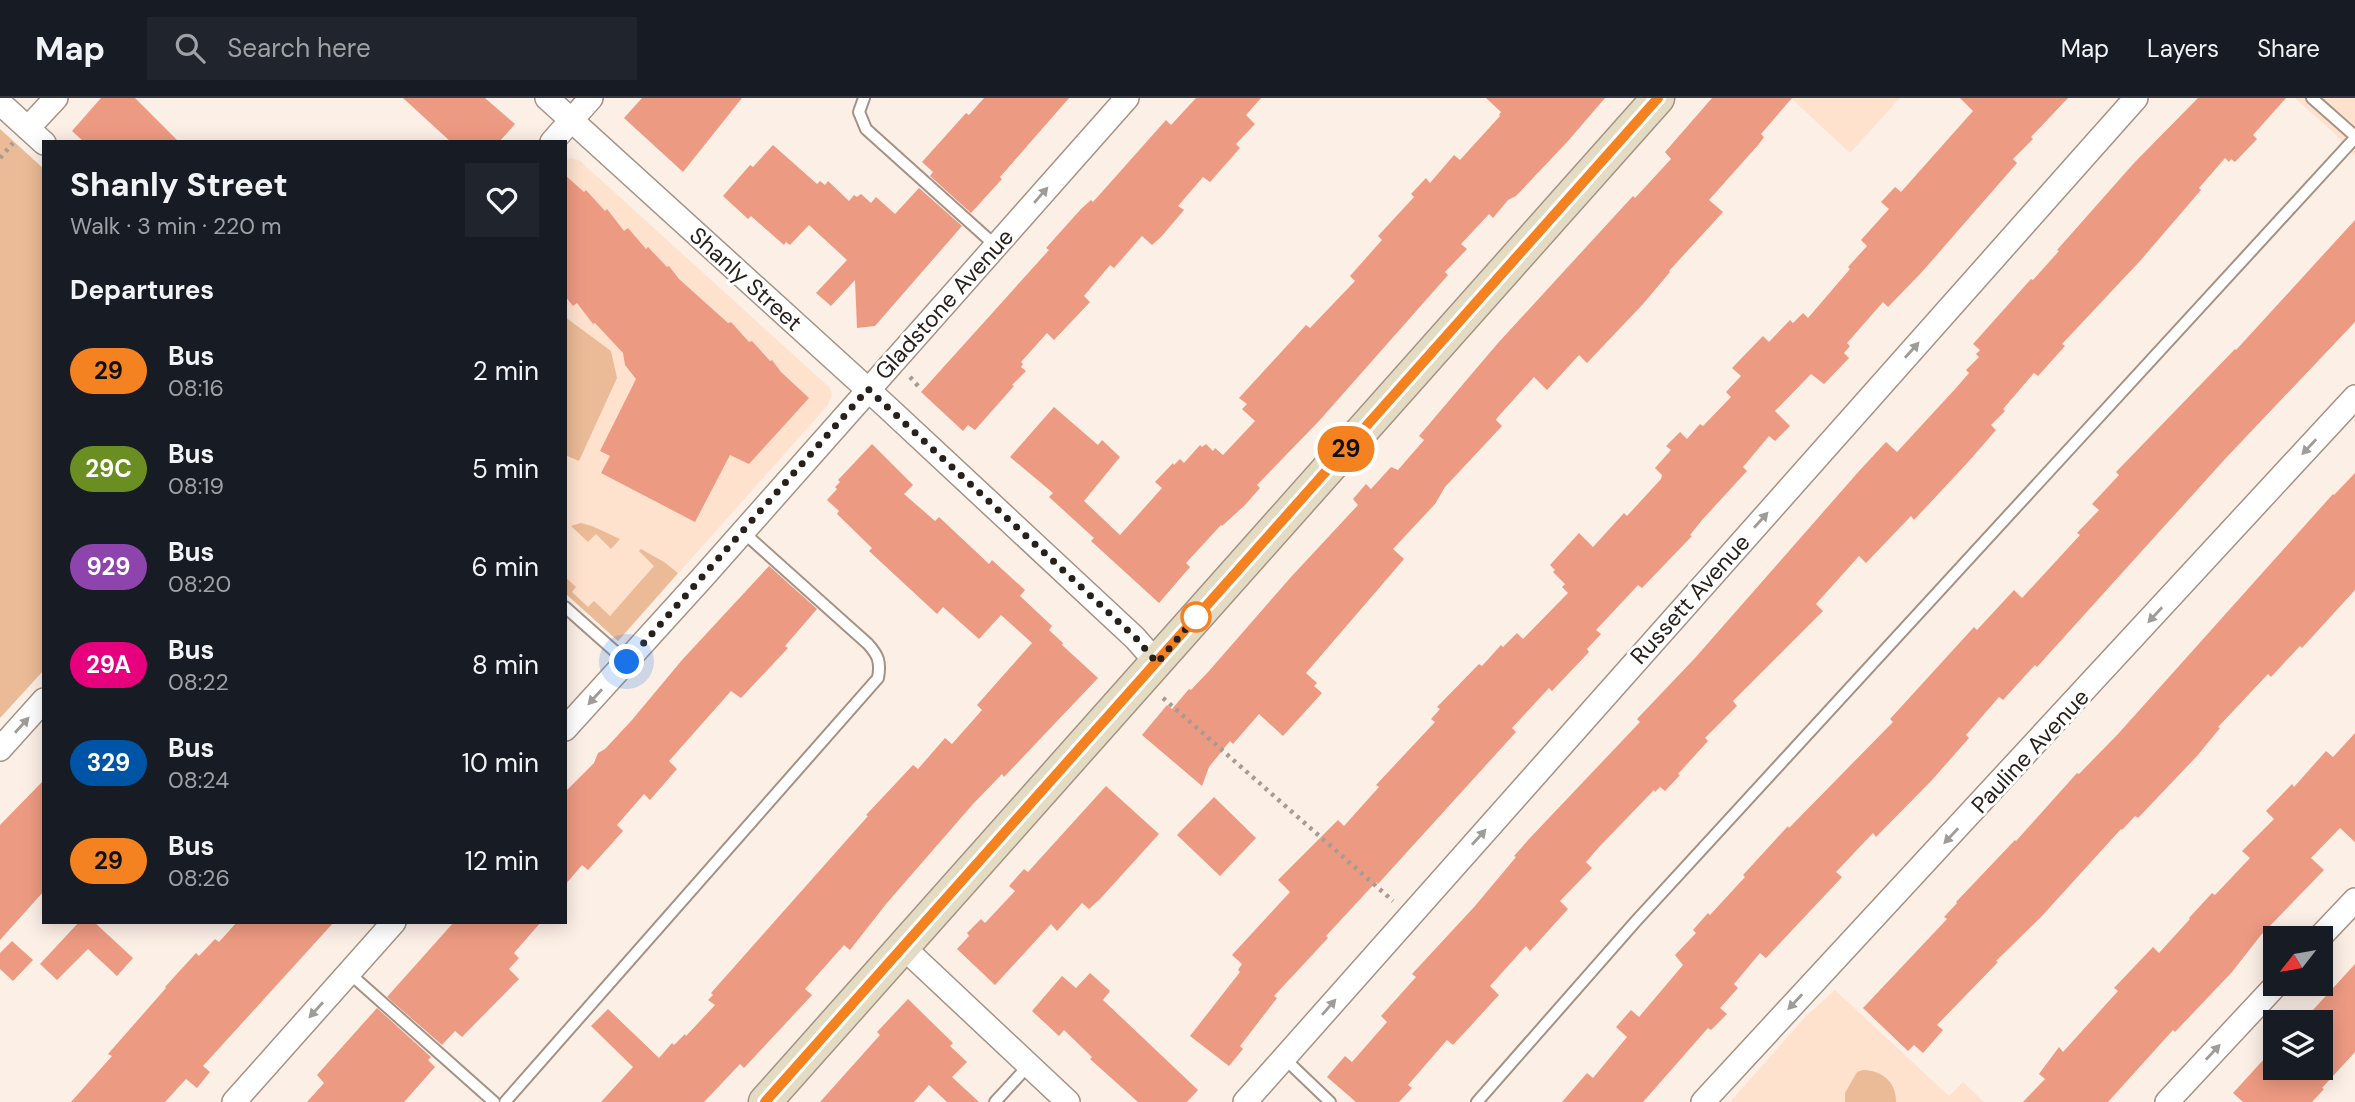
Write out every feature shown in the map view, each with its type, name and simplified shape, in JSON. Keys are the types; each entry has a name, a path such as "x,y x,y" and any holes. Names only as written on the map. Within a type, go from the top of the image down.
{"main road":[{"path":"765,1102 1658,98"}],"street":[{"path":"0,103 29,137 56,98"},
{"name":"Shanly Street","path":"547,98 868,389 1136,638 1157,663"},
{"path":"554,140 591,98"},
{"name":"Gladstone Avenue","path":"567,727 1127,98"},
{"name":"Russett Avenue","path":"1245,1102 2136,98"},
{"name":"Pauline Avenue","path":"1703,1102 2355,397"},
{"path":"0,749 42,702"},
{"path":"2330,926 2355,900"},
{"path":"234,1102 392,924"},
{"path":"902,947 1069,1102"},
{"path":"2167,1102 2266,996"}],"lane":[{"path":"864,98 859,112 866,129 996,246"},
{"path":"1477,1102 1636,921 2355,137 2312,98"},
{"path":"505,1102 878,678 881,665 877,654 868,644 743,532"},
{"path":"567,609 627,662"},
{"path":"349,973 494,1102"},
{"path":"1284,1058 1330,1102"},
{"path":"995,1102 1030,1065"}],"path":[{"path":"0,158 29,137"},
{"path":"909,376 919,387"},
{"path":"1163,698 1399,906"}],"shaded area":[{"path":"1791,98 1900,98 1850,153"},
{"path":"2295,98 2355,98 2355,156 2333,132"},
{"path":"0,129 42,167 42,672 0,718"},
{"path":"567,160 579,160 829,387 832,394 828,405 618,641 567,595"},
{"path":"567,318 611,351 617,378 579,461 567,456"},
{"path":"581,523 620,539 611,549 596,534 588,542 571,526"},
{"path":"641,549 678,573 618,641 567,595 567,579 576,587 572,592 588,607 594,601 610,616 654,566 639,551"},
{"path":"1835,990 1949,1096 1963,1082 1984,1102 1730,1102 1806,1016"},
{"path":"1863,1070 1877,1073 1887,1079 1894,1089 1896,1102 1845,1102 1845,1093 1857,1072"}],"building":[{"path":"101,98 135,98 177,140 82,140 72,131"},
{"path":"403,98 485,98 515,124 501,140 449,140"},
{"path":"642,98 742,98 683,172 624,118"},
{"path":"984,98 1069,98 971,213 930,176 933,172 922,162 966,113 969,115"},
{"path":"1196,98 1261,98 1246,115 1255,124 1236,144 1240,148 1210,182 1203,177 1178,206 1184,210 1161,237 1152,245 1142,236 1114,268 1110,265 1084,296 1090,302 1054,340 1047,333 1021,362 1021,367 1026,371 1012,385 1014,386 975,430 968,425 963,431 921,392 1049,250 1046,248 1081,209 1091,200 1093,202 1166,120 1171,125"},
{"path":"1486,98 1605,98 1516,196 1508,200 1493,218 1489,214 1461,244 1467,249 1445,272 1448,275 1319,421 1257,485 1260,488 1245,505 1221,525 1186,563 1190,567 1159,603 1091,541 1094,538 1049,497 1053,493 1010,457 1054,407 1098,445 1102,440 1120,457 1084,501 1120,535 1162,488 1155,482 1173,463 1174,465 1180,459 1184,463 1200,445 1202,447 1206,444 1223,455 1255,421 1242,409 1247,404 1239,398 1306,325 1310,328 1355,281 1350,276 1382,240 1378,236 1414,197 1411,194 1426,178 1430,183 1454,155 1460,160 1500,116 1501,112"},
{"path":"1712,98 1792,98 1761,134 1764,137 1759,144 1709,200 1723,212 1643,304 1587,363 1579,355 1547,390 1534,377 1497,418 1502,426 1445,487 1435,504 1393,549 1404,559 1306,673 1317,683 1314,686 1322,693 1283,736 1259,714 1233,744 1230,741 1209,767 1202,786 1142,735 1167,705 1172,709 1209,671 1358,505 1353,499 1366,484 1371,489 1391,467 1398,470 1424,440 1419,436 1498,343 1633,196 1635,198 1671,159 1665,152"},
{"path":"1960,98 2068,98 2031,137 2033,139 2013,159 2017,163 1921,273 1888,307 1883,302 1847,343 1850,346 1844,353 1849,358 1824,384 1811,374 1775,411 1790,426 1775,441 1769,436 1743,467 1747,471 1702,520 1690,535 1692,536 1642,588 1638,585 1596,630 1601,634 1587,649 1589,652 1552,691 1549,688 1512,728 1516,732 1378,884 1376,882 1326,936 1328,938 1274,996 1277,998 1240,1046 1243,1049 1229,1066 1190,1036 1240,972 1238,970 1242,964 1232,955 1290,892 1278,880 1338,820 1344,826 1379,787 1376,785 1435,722 1431,719 1440,709 1437,707 1479,664 1482,666 1501,645 1503,647 1517,633 1523,639 1568,593 1562,587 1565,584 1550,565 1579,533 1593,547 1624,513 1627,516 1661,479 1662,475 1655,468 1671,450 1666,446 1680,432 1687,439 1731,397 1726,392 1741,376 1732,368 1763,336 1769,342 1790,320 1793,323 1803,313 1808,318 1867,246 1861,240 1889,209 1881,202 1895,187 1901,192 1973,111"},
{"path":"2198,98 2286,98 2253,135 2257,139 2235,162 2231,159 2229,162 2225,158 2140,261 2062,344 2065,346 2038,376 2034,373 1991,425 1996,430 1969,461 1914,520 1911,516 1866,563 1859,556 1816,604 1823,611 1733,701 1737,706 1705,738 1708,741 1678,774 1680,775 1665,791 1660,787 1655,792 1654,790 1599,847 1586,862 1592,868 1560,901 1568,909 1530,951 1526,946 1490,986 1499,995 1453,1045 1447,1040 1408,1085 1412,1088 1399,1102 1356,1102 1327,1077 1345,1056 1352,1062 1387,1022 1381,1016 1416,977 1412,974 1475,906 1529,839 1640,722 1637,719 1695,658 1860,470 1886,442 1897,452 1956,388 1969,373 1966,370 1979,357 1976,354 1980,350 1973,344 2059,251 2057,250 2134,163"},
{"path":"773,145 817,184 820,181 825,185 828,181 849,201 854,195 857,197 861,194 871,203 876,197 895,214 919,188 962,226 875,326 857,328 855,280 831,306 816,293 847,260 809,225 790,245 786,242 784,245 751,216 748,219 723,196 750,165 753,167"},
{"path":"567,177 584,192 586,190 605,211 607,209 624,231 628,228 646,249 648,247 679,279 728,323 731,322 749,342 752,341 809,398 749,464 730,455 695,522 601,473 610,456 600,451 636,379 625,365 623,353 595,323 593,324 577,303 573,306 567,298"},
{"path":"2355,220 2355,322 2225,459 2037,667 2035,665 2003,700 1999,697 1966,735 1969,738 1932,780 1876,837 1873,833 1836,872 1842,877 1766,958 1760,953 1734,984 1738,988 1720,1008 1727,1014 1711,1030 1708,1028 1643,1102 1562,1102 1587,1073 1593,1078 1627,1037 1616,1027 1631,1010 1639,1017 1683,965 1675,955 1696,933 1693,930 1708,913 1710,915 1745,877 1743,875 1788,826 1789,828 1893,722 1890,719 1974,627 1977,630 2014,590 2022,598 2080,535 2077,533 2099,510 2092,504 2119,475 2116,472 2236,350"},
{"path":"872,444 913,485 904,494 935,521 939,517 989,564 992,560 1025,590 1020,596 1052,626 1049,630 1062,645 1098,678 1004,777 1002,774 973,804 886,904 850,950 844,945 805,989 812,995 744,1068 740,1064 704,1102 601,1102 633,1067 591,1026 608,1009 659,1058 672,1043 674,1045 685,1034 686,1036 715,1005 708,1000 713,995 711,993 868,816 866,815 913,765 918,769 945,738 952,744 982,710 977,705 1032,643 1001,615 979,639 943,607 937,614 869,551 872,548 837,514 839,511 827,500 837,489 835,487 840,482 838,480"},
{"path":"2355,473 2355,590 2302,648 2300,646 2271,677 2268,674 2218,727 2220,728 2197,756 2138,818 2135,816 2121,829 2041,917 1996,961 1998,962 1937,1025 1943,1030 1923,1053 1914,1045 1908,1051 1863,1008 1947,919 1944,917 1956,902 2077,773 2079,774 2118,734 2333,494"},
{"path":"769,566 817,609 785,646 788,648 741,698 731,691 669,761 677,769 650,800 644,794 617,825 623,831 588,870 582,865 567,883 567,790 594,763 598,753 632,720 682,660"},
{"path":"2355,733 2355,842 2340,828 2311,858 2324,870 2270,926 2263,926 2263,933 2232,972 2175,1032 2173,1030 2108,1102 2023,1102 2045,1079 2039,1074 2059,1047 2063,1052 2118,991 2114,988 2153,947 2159,953 2212,893 2215,895 2250,858 2242,851 2274,819 2266,811 2292,784 2294,787 2326,751 2333,757"},
{"path":"42,782 42,893 0,940 0,825"},
{"path":"1106,786 1159,834 1100,899 1089,909 1082,903 1057,931 1051,924 995,985 957,949 969,936 967,933 981,919 985,923 1015,891 1009,886 1024,869 1028,872"},
{"path":"1214,797 1256,838 1220,876 1177,835"},
{"path":"77,924 96,924 133,958 117,976 88,949 57,980 40,964"},
{"path":"235,924 332,924 203,1066 210,1072 197,1088 186,1079 165,1102 71,1102 112,1056 108,1054 196,953 199,956 215,939 219,942"},
{"path":"452,924 539,924 514,953 519,958 509,969 519,979 462,1037 455,1031 442,1045 387,997"},
{"path":"12,941 33,960 13,981 0,969 0,953"},
{"path":"2355,964 2355,1052 2333,1076 2333,1010 2313,1010 2326,996 2333,996 2333,988"},
{"path":"1090,973 1110,991 1103,1000 1198,1090 1187,1102 1138,1102 1090,1059 1092,1057 1064,1030 1059,1036 1032,1011 1062,976 1076,988"},
{"path":"908,999 953,1043 950,1046 967,1062 952,1077 979,1102 947,1102 929,1085 914,1102 820,1102 880,1035 877,1032"},
{"path":"377,1008 431,1057 428,1060 435,1067 404,1102 307,1102 324,1083 317,1075"},
{"path":"2263,1060 2263,1080 2329,1080 2312,1102 2243,1102 2233,1093"}],"bus line":[{"name":"29","path":"765,1102 1658,98"}],"route":[{"path":"627,662 868,389 1136,638 1157,663 1196,617"}]}
